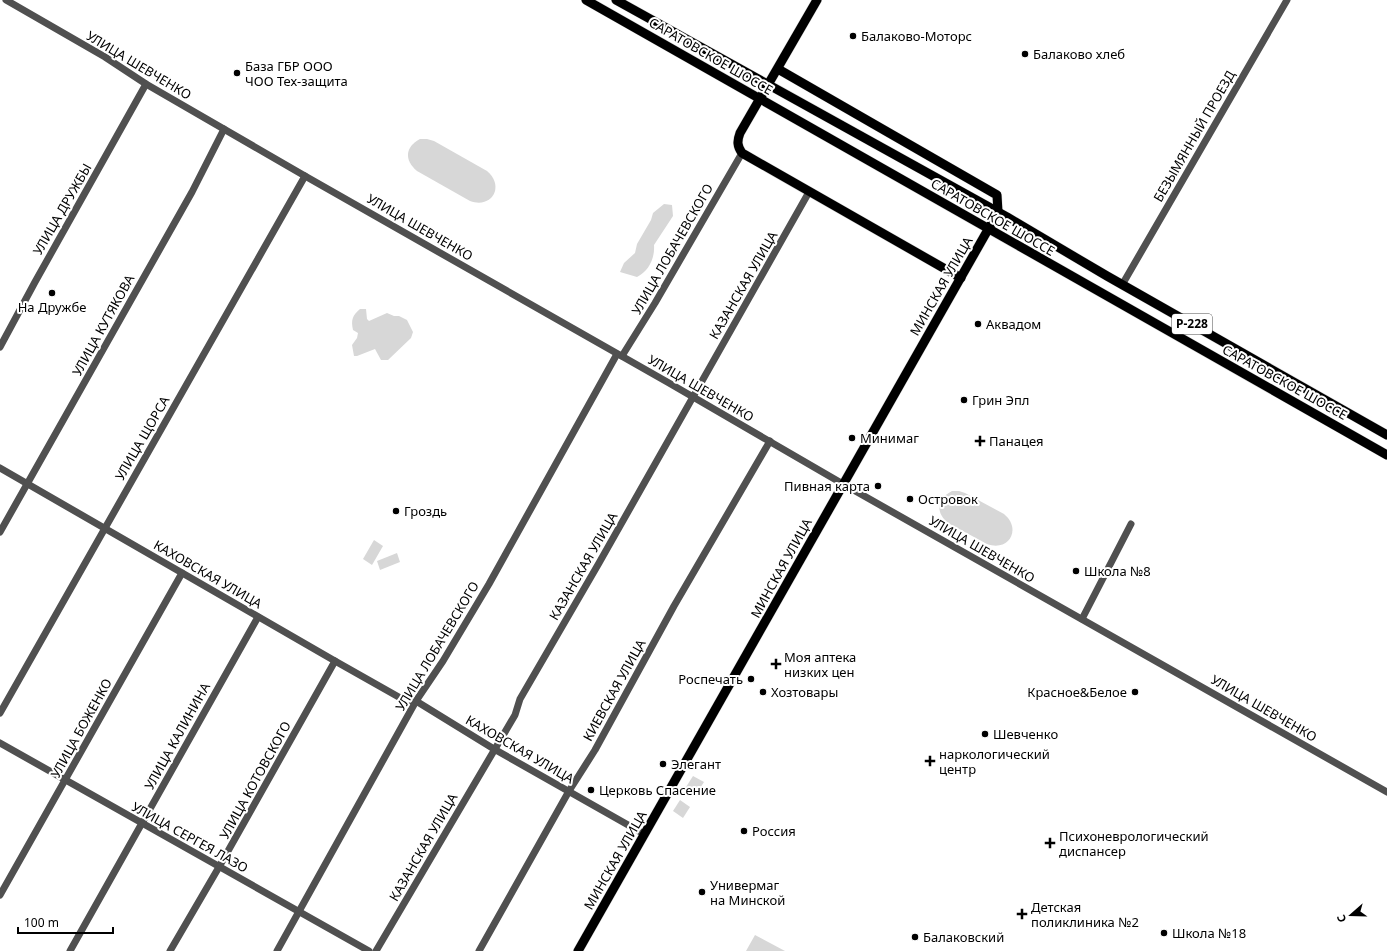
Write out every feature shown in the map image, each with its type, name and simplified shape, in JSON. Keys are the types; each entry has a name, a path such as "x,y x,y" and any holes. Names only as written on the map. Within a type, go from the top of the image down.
{"main road":[{"name":"САРАТОВСКОЕ ШОССЕ","path":"586,0 1387,455"},
{"name":"САРАТОВСКОЕ ШОССЕ","path":"616,0 998,212 1122,285 1387,435"},
{"path":"817,0 740,133 737,140 738,148 742,154 961,278"},
{"path":"778,69 997,195 998,212"},
{"name":"МИНСКАЯ УЛИЦА","path":"578,951 998,212"}],"street":[{"name":"УЛИЦА ШЕВЧЕНКО","path":"6,0 105,57 146,84 305,176 694,397 843,484 1387,792"},
{"name":"БЕЗЫМЯННЫЙ ПРОЕЗД","path":"1122,285 1287,0"},
{"name":"УЛИЦА ДРУЖБЫ","path":"0,347 34,282 146,84"},
{"name":"УЛИЦА КУТЯКОВА","path":"0,532 192,192 224,129"},
{"name":"УЛИЦА ЛОБАЧЕВСКОГО","path":"277,951 410,711 443,661 489,584 620,355 655,303 742,154"},
{"name":"УЛИЦА ЩОРСА","path":"0,713 305,176"},
{"name":"КАЗАНСКАЯ УЛИЦА","path":"376,951 494,750 514,714 520,699 810,192"},
{"name":"КИЕВСКАЯ УЛИЦА","path":"479,951 569,791 595,750 674,606 770,441"},
{"name":"КАХОВСКАЯ УЛИЦА","path":"0,468 335,662 404,700 416,701 494,750 644,834"},
{"path":"1082,619 1131,524"},
{"name":"УЛИЦА БОЖЕНКО","path":"0,895 182,573"},
{"name":"УЛИЦА КАЛИНИНА","path":"70,951 258,617"},
{"name":"УЛИЦА КОТОВСКОГО","path":"170,951 335,662"},
{"path":"404,700 410,711"},
{"name":"УЛИЦА СЕРГЕЯ ЛАЗО","path":"0,743 369,951"}],"shaded area":[{"path":"420,139 434,141 487,171 495,183 494,195 484,202 478,203 470,201 417,171 410,162 408,154 411,146"},
{"path":"664,204 672,205 673,216 654,245 652,259 648,268 637,277 620,272 624,263 635,253 637,244 651,220 653,213"},
{"path":"360,309 366,309 367,319 369,321 387,313 407,320 413,332 411,338 388,360 381,360 375,349 354,356 352,345 357,338 358,333 353,330 352,321 355,314"},
{"path":"952,491 965,493 1004,514 1012,526 1012,532 1007,542 995,546 987,544 948,523 941,514 940,506 943,498"},
{"path":"374,540 383,546 372,565 363,559"},
{"path":"397,553 400,562 380,570 377,561"},
{"path":"693,776 704,782 697,793 686,787"},
{"path":"680,800 690,807 683,818 673,811"},
{"path":"755,935 785,951 746,951"}],"place":[{"name":"Балаково-Моторс","path":"853,36"},
{"name":"Балаково хлеб","path":"1025,54"},
{"name":"База ГБР ООО ЧОО Тех-защита","path":"237,73"},
{"name":"На Дружбе","path":"52,293"},
{"name":"Аквадом","path":"978,324"},
{"name":"Грин Эпл","path":"964,400"},
{"name":"Минимаг","path":"852,438"},
{"name":"Панацея","path":"980,441"},
{"name":"Пивная карта","path":"878,486"},
{"name":"Островок","path":"910,499"},
{"name":"Гроздь","path":"396,511"},
{"name":"Школа №8","path":"1076,571"},
{"name":"Моя аптека низких цен","path":"776,664"},
{"name":"Роспечать","path":"751,679"},
{"name":"Хозтовары","path":"763,692"},
{"name":"Красное&Белое","path":"1135,692"},
{"name":"Шевченко","path":"985,734"},
{"name":"наркологический центр","path":"930,761"},
{"name":"Элегант","path":"663,764"},
{"name":"Церковь Спасение","path":"591,790"},
{"name":"Россия","path":"744,831"},
{"name":"Психоневрологический диспансер","path":"1050,843"},
{"name":"Универмаг на Минской","path":"702,892"},
{"name":"Детская поликлиника №2","path":"1022,914"},
{"name":"Школа №18","path":"1164,933"},
{"name":"Балаковский","path":"915,937"}]}
